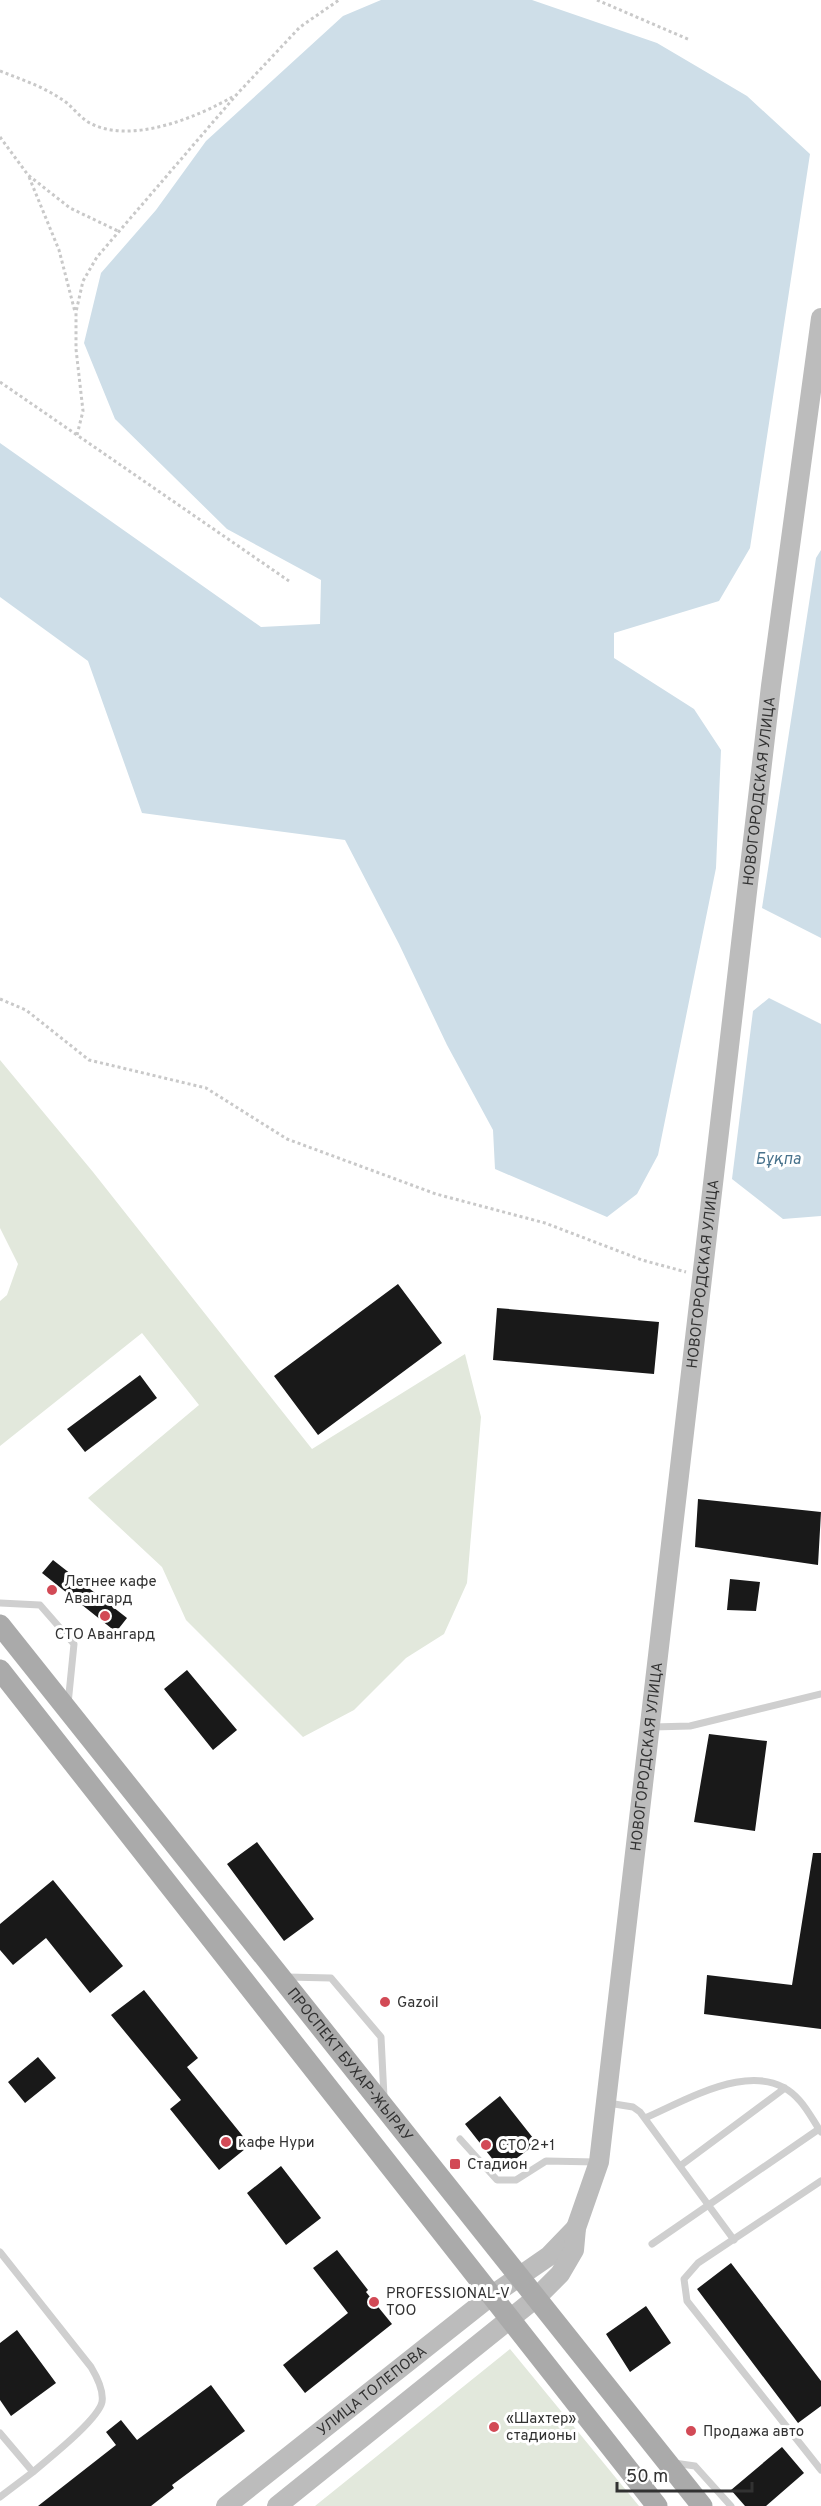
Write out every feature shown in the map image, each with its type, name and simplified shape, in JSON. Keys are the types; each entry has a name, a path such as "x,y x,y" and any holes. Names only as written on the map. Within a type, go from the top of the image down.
{"main road":[{"name":"ПРОСПЕКТ БУХАР-ЖЫРАУ","path":"0,1625 8,1651 68,1710 702,2506"},
{"name":"ПРОСПЕКТ БУХАР-ЖЫРАУ","path":"0,1670 657,2506"}],"street":[{"name":"НОВОГОРОДСКАЯ УЛИЦА","path":"536,2298 560,2274 574,2250 576,2228 599,2162 771,686 821,318"},
{"name":"НОВОГОРОДСКАЯ УЛИЦА","path":"520,2277 549,2256 576,2228"},
{"name":"УЛИЦА ТОЛЕПОВА","path":"226,2506 491,2296 520,2277"},
{"name":"УЛИЦА ТОЛЕПОВА","path":"277,2506 536,2298"}],"lane":[{"path":"0,1603 40,1605 74,1644 68,1710"},
{"path":"650,1726 690,1726 821,1694"},
{"path":"281,1977 331,1978 381,2037 385,2108"},
{"path":"645,2118 723,2084 744,2080 771,2083 785,2088 800,2100 820,2130 652,2244"},
{"path":"680,2166 785,2088"},
{"path":"606,2102 633,2107 645,2118 734,2240"},
{"path":"460,2139 497,2180 516,2180 546,2161 599,2162"},
{"path":"821,2181 698,2263 684,2279 687,2301 821,2470"},
{"path":"0,2252 91,2367 100,2383 102,2402 94,2418 33,2472 0,2497"},
{"path":"0,2433 33,2472"},
{"path":"667,2462 695,2466 731,2506"}],"path":[{"path":"77,435 83,411 76,349 76,317 83,281 97,257 238,93 300,27 339,0"},
{"path":"597,0 690,40"},
{"path":"0,71 43,88 68,104 88,122 114,130 135,130 168,124 205,112 238,93"},
{"path":"0,137 28,175 59,250 76,317"},
{"path":"28,175 70,208 118,231"},
{"path":"0,382 289,581"},
{"path":"0,999 26,1010 89,1060 206,1088 287,1139 415,1187 545,1224 642,1260 702,1276"}],"shaded area":[{"path":"0,1060 93,1172 312,1449 465,1354 481,1417 467,1583 444,1634 406,1658 354,1710 303,1737 186,1620 162,1567 88,1498 199,1405 142,1333 0,1446 0,1301 7,1295 18,1264 0,1228"},
{"name":"«Шахтер» стадионы","path":"510,2349 639,2506 315,2506"}],"water":[{"path":"381,0 532,0 657,43 747,96 810,154 750,548 719,601 614,633 614,658 694,709 721,750 716,868 658,1155 637,1194 607,1217 495,1169 493,1130 447,1045 399,944 345,840 142,813 88,661 0,597 0,443 261,627 320,624 321,580 227,529 115,419 84,343 101,273 156,210 206,141 343,16"},
{"path":"821,550 821,938 762,908 816,558"},
{"name":"Бұқпа","path":"769,998 821,1024 821,1216 783,1219 732,1179 753,1011"}],"building":[{"path":"398,1284 442,1343 318,1435 274,1376"},
{"path":"497,1308 659,1322 654,1374 493,1360"},
{"path":"140,1375 157,1398 85,1452 67,1429"},
{"path":"698,1499 821,1512 818,1565 695,1547"},
{"path":"53,1560 127,1618 116,1632 42,1573"},
{"path":"730,1579 760,1582 756,1611 727,1610"},
{"path":"187,1670 237,1730 213,1750 164,1689"},
{"path":"709,1734 767,1741 755,1831 694,1822"},
{"path":"257,1842 314,1919 284,1941 227,1864"},
{"path":"813,1853 821,1853 821,2029 704,2014 707,1975 792,1985"},
{"path":"53,1880 123,1966 90,1993 46,1938 13,1965 0,1950 0,1924"},
{"path":"144,1990 198,2058 187,2067 250,2145 219,2170 170,2109 181,2100 111,2015"},
{"path":"38,2057 56,2078 25,2103 8,2082"},
{"path":"500,2096 537,2143 501,2170 465,2124"},
{"path":"281,2166 321,2218 286,2245 247,2193"},
{"path":"337,2250 392,2324 305,2393 283,2365 348,2313 313,2268"},
{"path":"731,2263 821,2381 821,2406 798,2423 697,2289"},
{"path":"646,2306 671,2343 630,2372 606,2334"},
{"path":"17,2330 56,2383 11,2416 0,2400 0,2343"},
{"path":"211,2385 245,2431 172,2485 174,2488 151,2506 38,2506 116,2445 106,2432 121,2420 137,2440"},
{"path":"782,2447 804,2473 766,2506 745,2506 731,2490"}],"place":[{"name":"Летнее кафе Авангард","path":"52,1590"},
{"name":"СТО Авангард","path":"105,1616"},
{"name":"Gazoil","path":"385,2002"},
{"name":"кафе Нури","path":"226,2142"},
{"name":"СТО 2+1","path":"486,2145"},
{"name":"Стадион","path":"455,2164"},
{"name":"PROFESSIONAL-V ТОО","path":"374,2302"},
{"name":"«Шахтер» стадионы","path":"494,2427"},
{"name":"Продажа авто","path":"691,2431"}]}
